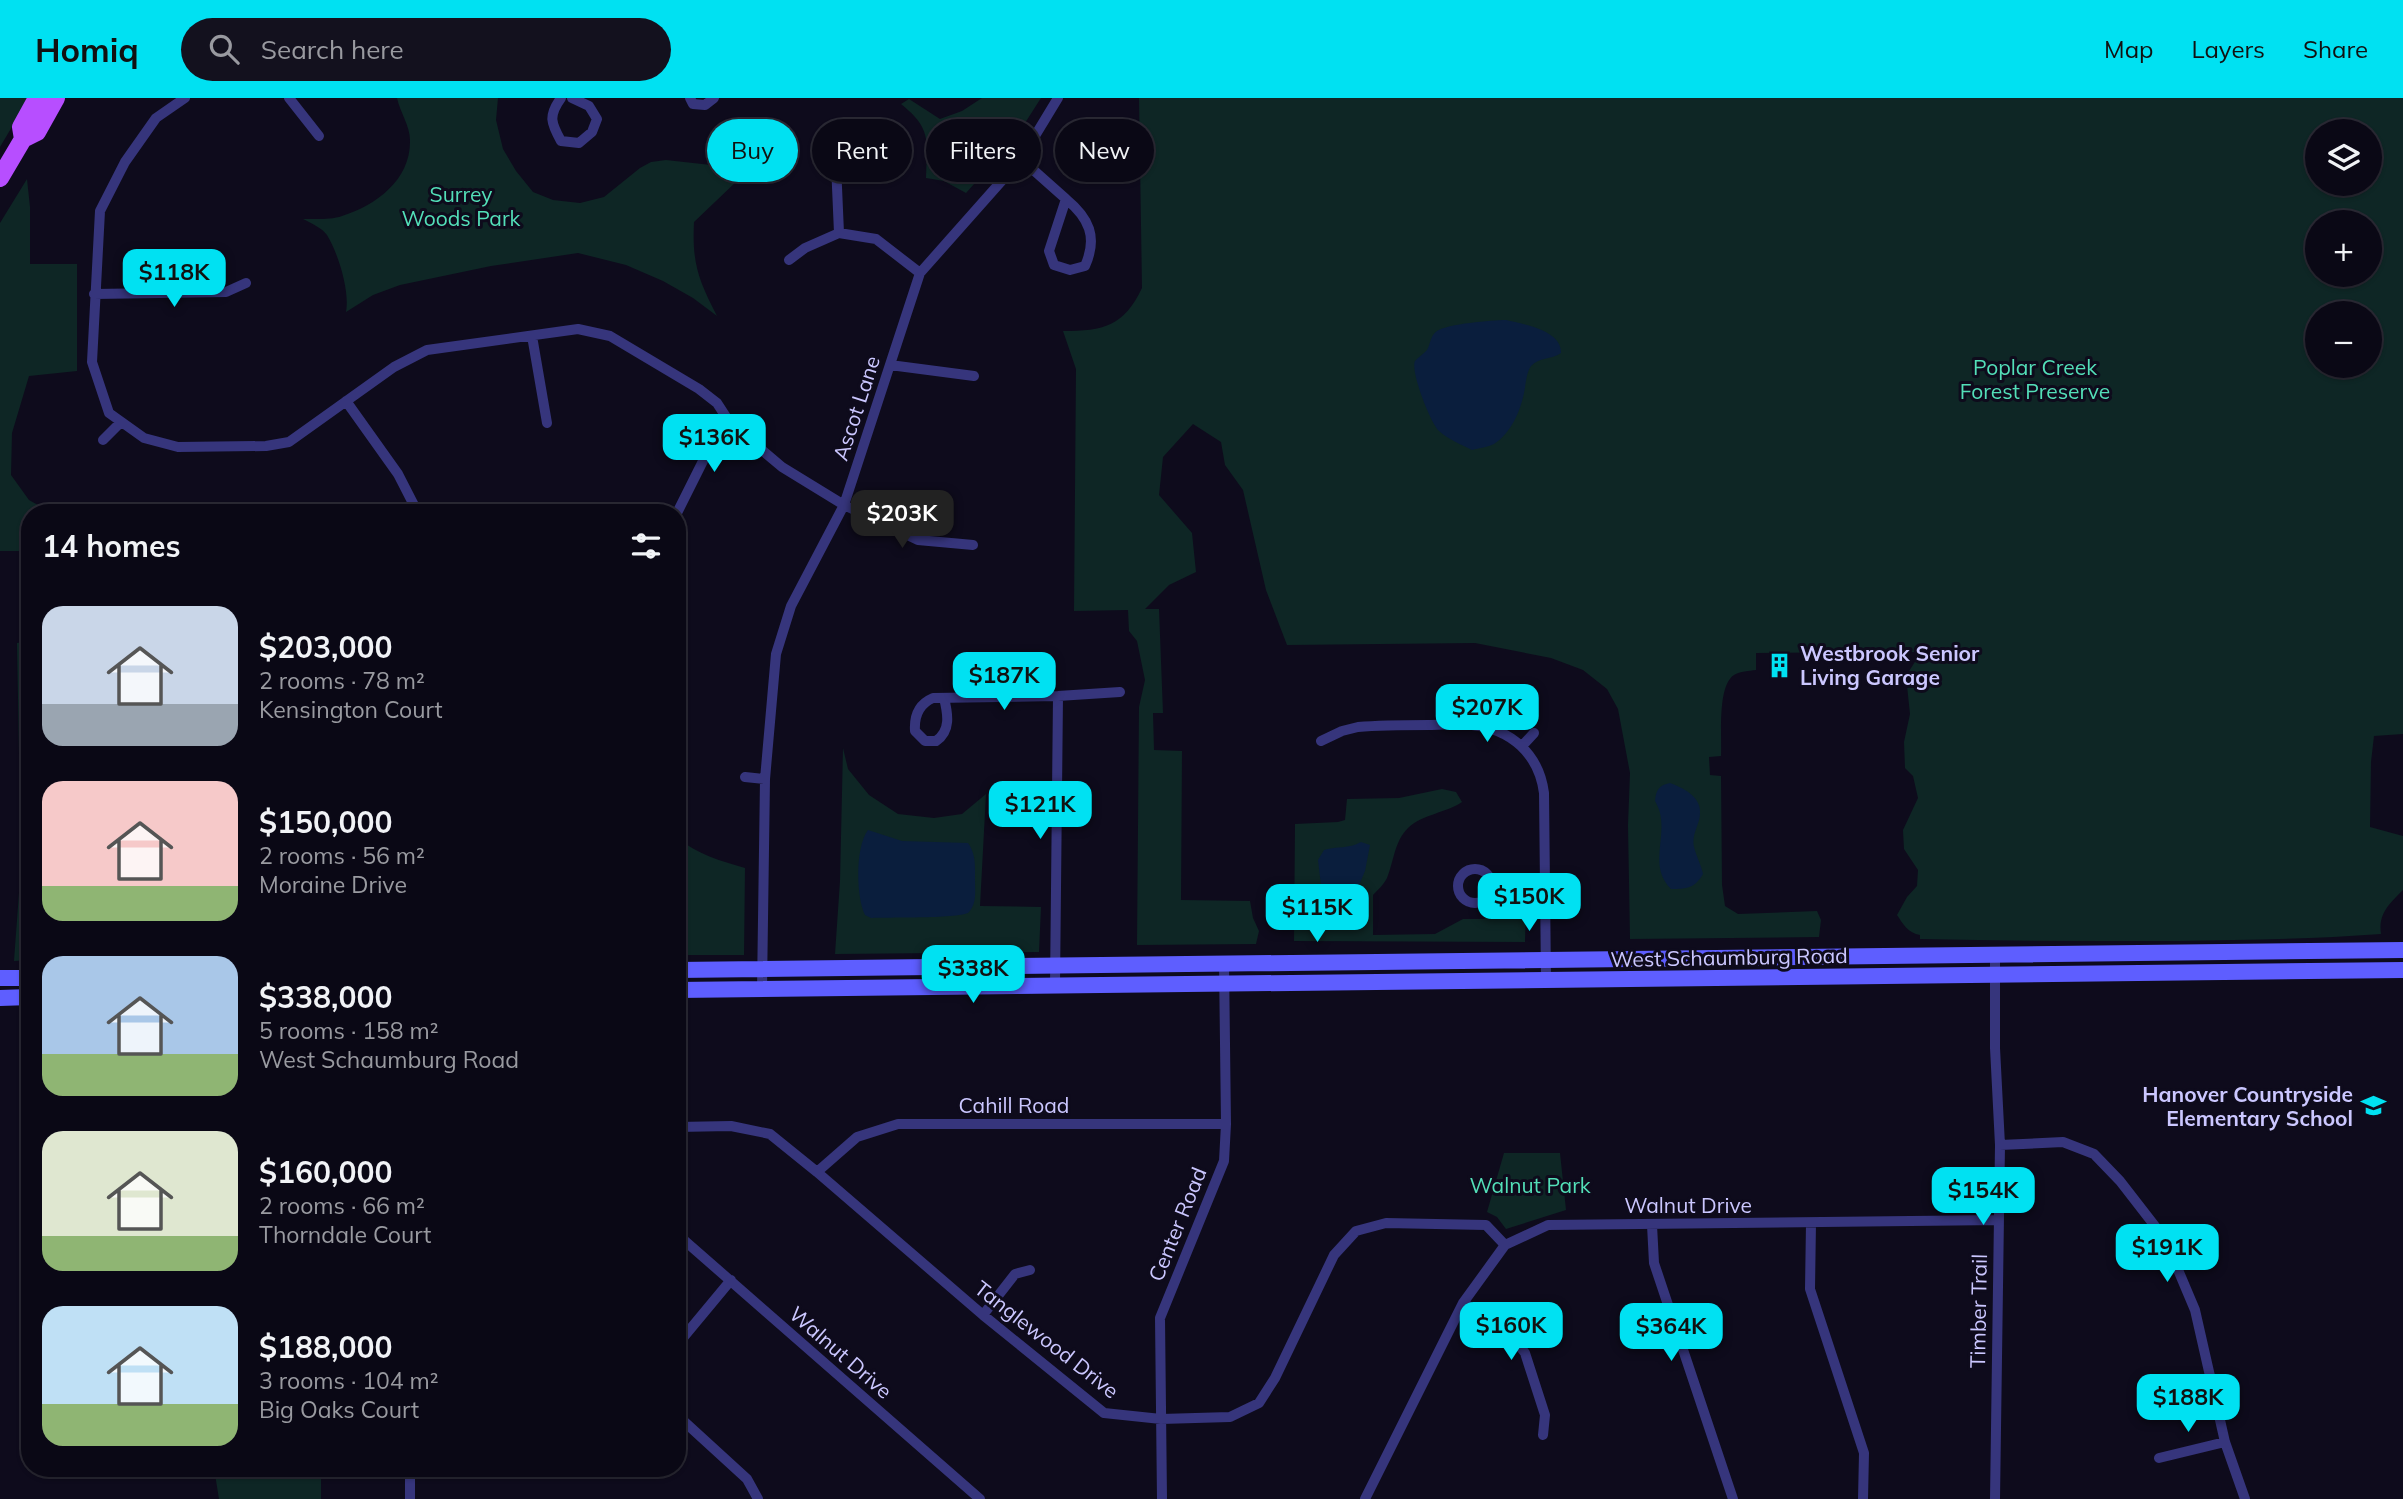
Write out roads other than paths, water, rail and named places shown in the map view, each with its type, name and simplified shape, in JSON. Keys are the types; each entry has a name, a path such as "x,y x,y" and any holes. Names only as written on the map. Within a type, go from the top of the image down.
{"main road":[{"path":"23,139 21,127 37,98"},
{"path":"0,177 23,139 37,132 56,98"},
{"name":"West Schaumburg Road","path":"686,970 2403,950"},
{"name":"West Schaumburg Road","path":"686,990 2403,970"},
{"path":"0,978 21,978"},
{"path":"0,998 21,997"}],"street":[{"path":"185,98 156,118 124,162 100,211 92,362 109,413 144,438 178,447 266,446 289,442 394,367 426,350 578,329 610,336 708,396 717,403 730,423 782,467 844,505 918,540 973,545"},
{"path":"289,98 319,136"},
{"path":"561,98 553,108 552,125 561,141 579,142 592,132 597,119 590,106 572,98"},
{"path":"690,98 693,104 705,105 715,98"},
{"name":"Ascot Lane","path":"1041,126 1058,98"},
{"path":"1041,177 1084,215 1090,230 1092,252 1085,266 1070,270 1054,265 1049,251 1066,199"},
{"path":"837,182 839,233"},
{"name":"Ascot Lane","path":"762,989 765,779 776,654 791,606 844,505 920,273 1001,182"},
{"path":"789,260 805,248 839,233 876,239 920,273"},
{"path":"94,294 226,292 246,284"},
{"path":"532,336 547,423"},
{"path":"890,365 974,376"},
{"path":"346,401 398,474 413,504"},
{"path":"103,440 121,422"},
{"path":"682,504 707,453 730,423"},
{"path":"944,698 1120,692"},
{"path":"1055,985 1058,696"},
{"path":"1321,741 1342,731 1359,727 1473,725 1515,739 1522,746 1536,764 1543,781 1546,980"},
{"path":"1522,746 1534,733"},
{"path":"745,777 765,779"},
{"path":"1492,885 1545,886"},
{"name":"Timber Trail","path":"1995,955 1995,1048 2000,1145 1995,1499"},
{"name":"Center Road","path":"1162,1499 1160,1318 1224,1161 1224,963"},
{"name":"Cahill Road","path":"817,1172 857,1137 898,1124 1226,1124"},
{"name":"Tanglewood Drive","path":"686,1127 731,1126 770,1134 983,1315 1104,1413 1161,1419 1230,1417 1259,1403 1275,1378 1334,1255 1356,1231 1386,1223 1486,1225 1505,1245"},
{"path":"2000,1145 2063,1142 2094,1154 2120,1181 2165,1239 2194,1310 2225,1442 2245,1499"},
{"name":"Walnut Drive","path":"1364,1499 1464,1303 1505,1245 1548,1225 1999,1220"},
{"path":"1811,1223 1810,1289 1864,1453 1863,1499"},
{"path":"1652,1225 1654,1262 1729,1497"},
{"name":"Walnut Drive","path":"686,1242 980,1499"},
{"path":"983,1315 1015,1275 1030,1270"},
{"path":"686,1334 730,1280"},
{"path":"1464,1303 1504,1326 1525,1353 1545,1415 1543,1435"},
{"path":"686,1423 747,1479 758,1499"},
{"path":"2159,1458 2225,1442"},
{"path":"410,1477 410,1499"}],"water":[{"path":"1506,320 1549,334 1560,345 1561,353 1531,366 1520,407 1505,434 1494,444 1472,450 1447,437 1435,426 1418,386 1415,361 1427,350 1437,331 1450,326"},
{"path":"1670,783 1691,794 1700,807 1693,842 1703,874 1694,885 1682,889 1671,889 1660,869 1661,824 1655,801 1659,789"},
{"path":"868,830 902,841 968,843 974,856 975,870 975,897 969,912 953,916 923,917 871,918 865,915 858,872 861,848"},
{"path":"1361,842 1370,845 1365,871 1357,890 1322,894 1318,860 1324,850"}],"place":[{"name":"Westbrook Senior Living Garage","path":"1780,665"},
{"name":"Hanover Countryside Elementary School","path":"2373,1106"}],"park label":[{"name":"Surrey Woods Park","path":"461,206"},
{"name":"Poplar Creek Forest Preserve","path":"2035,379"},
{"name":"Walnut Park","path":"1530,1185"}]}
